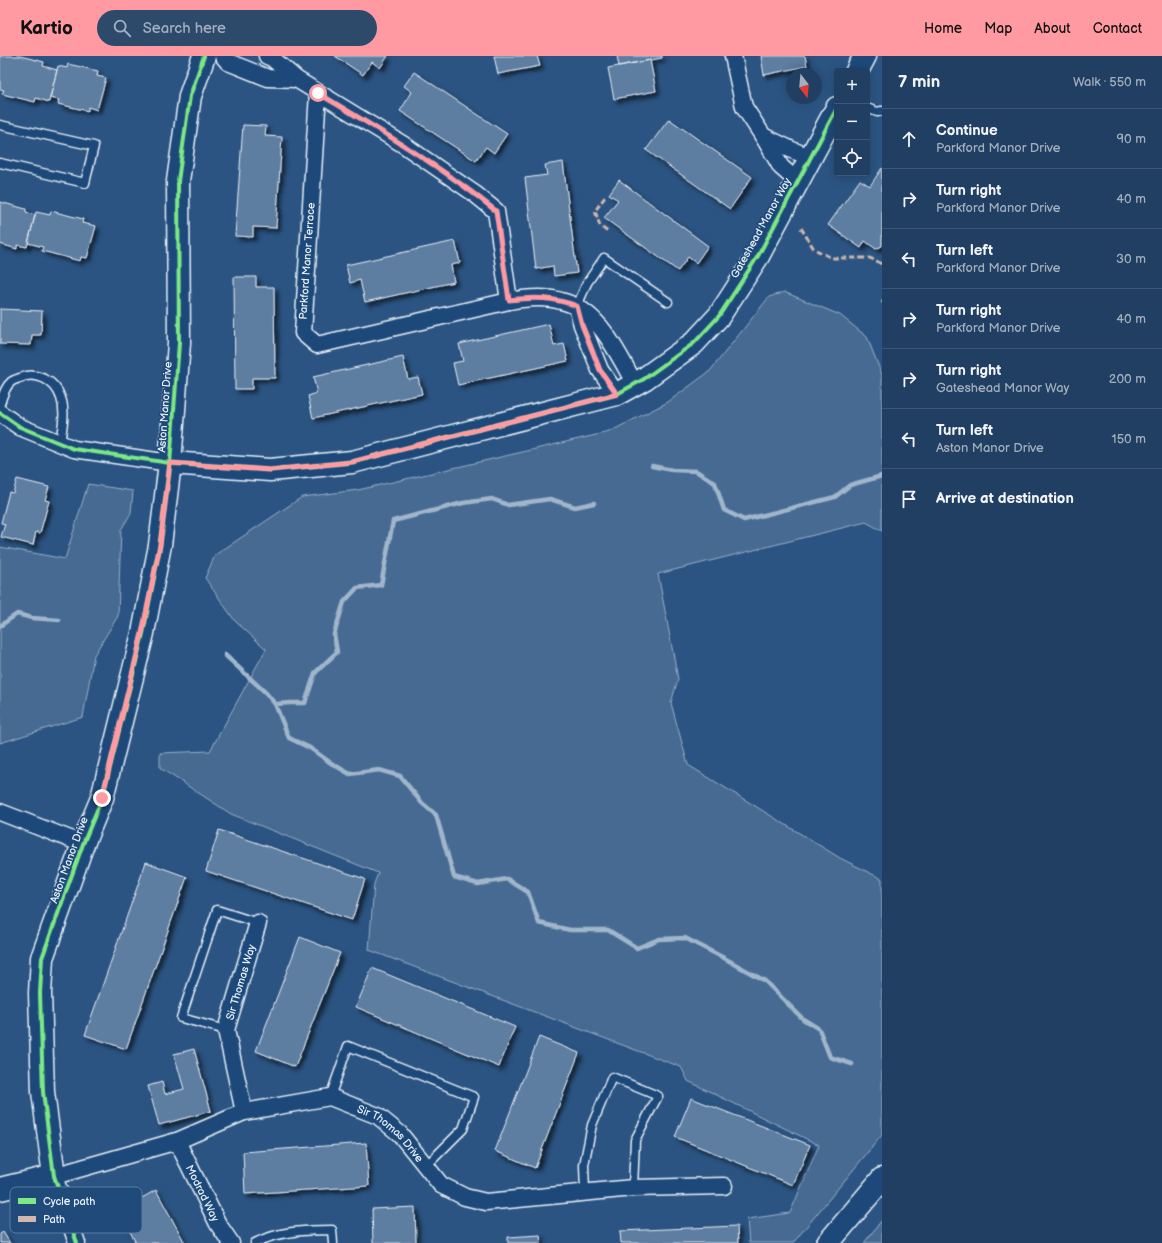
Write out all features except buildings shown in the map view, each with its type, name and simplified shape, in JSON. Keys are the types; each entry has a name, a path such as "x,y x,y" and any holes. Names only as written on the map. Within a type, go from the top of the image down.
{"street":[{"name":"Aston Manor Drive","path":"58,1187 54,1176 43,1092 40,993 42,958 83,844 102,798 142,633 160,545 170,463 179,343 178,182 190,96 204,56"},
{"path":"223,56 228,62 268,78 296,79"},
{"path":"267,56 272,58 296,79 404,145 475,194 496,211 509,300 530,298 561,300 577,306 602,328 612,342 626,389"},
{"path":"734,56 744,107 764,136 781,167 797,181"},
{"path":"859,68 865,56"},
{"name":"Parkford Manor Terrace","path":"318,93 302,333 317,345 509,300"},
{"name":"Gateshead Manor Way","path":"0,413 20,427 74,449 170,463 270,470 352,462 626,389 694,343 719,316 758,256 834,113"},
{"path":"764,136 810,157"},
{"path":"577,306 582,325 600,370 626,389"},
{"path":"0,812 83,844"},
{"name":"Sir Thomas Way","path":"244,1112 226,1030 258,923"},
{"path":"0,1189 54,1176 177,1141 244,1112 330,1097"},
{"name":"Sir Thomas Drive","path":"330,1097 378,1116 400,1134 441,1185 465,1197 486,1202 633,1188 724,1186"},
{"name":"Modrad Way","path":"177,1141 218,1224 231,1243"},
{"path":"828,1243 882,1180"},
{"name":"Aston Manor Drive","path":"74,1233 77,1243"}],"lane":[{"path":"870,109 877,112 882,111"},
{"path":"0,125 94,146 85,183 0,163"},
{"path":"577,306 587,283 604,258 668,302"},
{"path":"0,404 3,395 11,382 26,375 43,377 55,386 62,398 64,412 60,443"},
{"path":"226,1030 181,1018 217,910 258,923"},
{"path":"330,1097 348,1046 474,1097 463,1129 426,1166"},
{"path":"585,1192 584,1165 592,1125 612,1077 658,1096 635,1140 633,1188"},
{"path":"255,1243 264,1238 295,1231 332,1230 333,1243"}],"shaded area":[{"path":"784,292 840,315 867,337 882,375 882,531 866,522 658,574 678,679 671,703 688,765 840,858 882,879 882,1135 793,1243 749,1243 747,1219 790,1213 819,1145 688,1081 681,1067 369,950 374,884 378,873 231,814 160,768 160,753 210,751 266,649 235,621 205,578 215,555 302,497 358,490 609,432 668,402 710,371 769,297"},
{"path":"88,484 133,491 131,513 121,530 118,616 94,655 83,717 0,743 0,547 65,559"},
{"path":"882,1220 882,1243 864,1243"}],"waterway":[{"path":"652,466 672,470 696,471 715,483 724,510 744,520 835,497 850,485 882,476"},
{"path":"275,704 305,703 315,673 337,652 334,634 344,602 357,588 381,585 393,521 463,503 492,499 508,505 550,499 575,507 594,503"},
{"path":"0,626 17,614 32,618 59,620"},
{"path":"225,655 266,693 275,704 289,738 310,748 350,774 379,770 400,776 422,803 436,815 454,877 478,884 507,879 528,892 539,923 570,930 608,930 637,948 659,939 685,938 765,981 803,1019 819,1029 830,1057 852,1064"}],"marked path":[{"path":"605,197 595,211 600,226 609,233"},
{"path":"801,228 814,249 832,258 870,258 882,264"}],"cycle path":[{"path":"58,1187 54,1176 43,1092 40,993 42,958 83,844 102,798 143,633 160,545 170,463 179,343 178,181 190,96 204,56"},
{"path":"0,413 20,427 74,449 170,463 270,470 352,462 617,394 644,379 694,343 719,316 758,256 834,114"},
{"path":"74,1233 77,1243"}],"route":[{"path":"102,798 142,633 160,545 170,463 270,470 352,462 617,394 600,370 582,325 577,306 561,300 530,298 509,300 496,211 475,194 404,145 318,93"}]}
